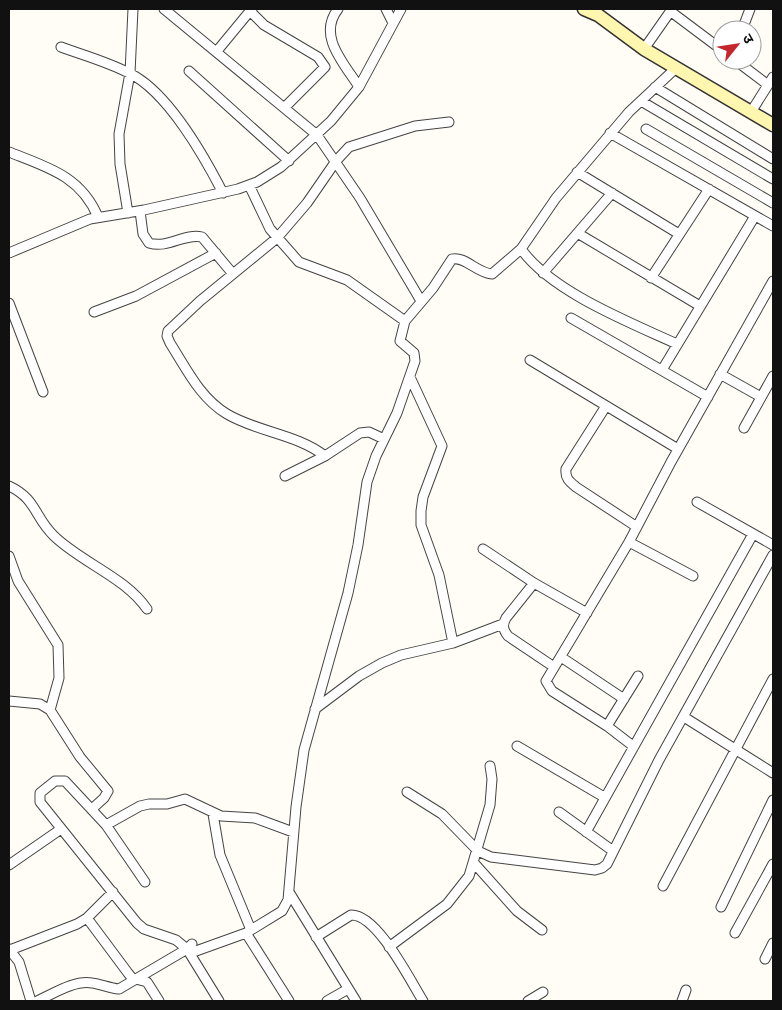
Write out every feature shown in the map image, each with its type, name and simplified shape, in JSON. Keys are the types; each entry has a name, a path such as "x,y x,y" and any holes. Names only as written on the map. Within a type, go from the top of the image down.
{"street":[{"path":"128,213 120,164 119,134 130,73 133,9"},
{"path":"164,9 318,135 336,161 421,301"},
{"path":"338,9 331,18 329,32 335,49 359,87"},
{"path":"386,9 393,23"},
{"path":"9,253 98,217 140,211 223,193 249,185 288,161 318,135 359,87 401,9"},
{"path":"584,9 600,12 644,49 773,125"},
{"path":"217,51 251,10 264,25 318,57 324,67 286,107"},
{"path":"644,49 671,10 712,42"},
{"path":"61,47 130,73 151,88 193,140 223,193"},
{"path":"145,882 93,808 65,781 55,781 40,793 38,798 61,830 144,929 176,940 196,951 248,931 282,911 287,906 293,832 304,750 348,592 368,482 376,456 410,377 416,356 400,342 399,336 405,321 433,288 452,259 461,260 479,271 492,274 521,249 577,172 610,132 676,68"},
{"path":"751,112 772,81 753,70"},
{"path":"189,71 288,161"},
{"path":"655,87 773,159"},
{"path":"641,101 773,179"},
{"path":"325,456 311,447 227,414 200,390 167,336 173,325 276,238 307,203 336,161 349,147 415,126 449,122"},
{"path":"646,129 773,203"},
{"path":"610,132 773,226"},
{"path":"9,152 66,177 88,195 98,217"},
{"path":"577,172 679,234"},
{"path":"249,185 262,215 276,238 299,262 347,280 405,321"},
{"path":"651,278 709,189"},
{"path":"543,273 579,234 612,193"},
{"path":"140,211 143,234 149,243 164,245 198,236 202,237 233,274"},
{"path":"662,370 755,216"},
{"path":"579,234 700,306"},
{"path":"521,249 543,273 590,302 676,344"},
{"path":"94,312 145,292 216,253"},
{"path":"632,746 607,726 548,687 546,681 630,542 678,450 773,281"},
{"path":"9,303 43,392"},
{"path":"571,318 708,397"},
{"path":"530,360 678,450"},
{"path":"720,374 761,397"},
{"path":"744,428 773,376"},
{"path":"410,377 442,446 423,497 421,511 422,525 439,575 453,643"},
{"path":"606,406 566,469 567,480 637,527"},
{"path":"285,476 325,456 365,432 384,439"},
{"path":"9,486 18,490 32,502 54,536 102,572 131,589 147,609"},
{"path":"697,502 773,545"},
{"path":"586,832 632,746 754,534"},
{"path":"630,542 693,576"},
{"path":"483,549 534,583 587,613"},
{"path":"407,792 442,814 478,851 501,859 595,870 602,868 607,864 659,760 773,555"},
{"path":"9,556 18,581 58,645 59,678 50,710"},
{"path":"316,709 359,676 382,663 402,655 453,643 503,624 534,583"},
{"path":"503,624 508,636 554,667"},
{"path":"561,657 624,699"},
{"path":"607,726 638,676"},
{"path":"663,886 773,679"},
{"path":"9,701 40,704 50,710 80,757 108,792 93,808"},
{"path":"684,717 773,772"},
{"path":"517,746 604,797"},
{"path":"389,947 446,904 465,881 478,851 490,805 492,779 490,766"},
{"path":"106,825 140,806 166,804 185,799 191,800 213,814 255,818 293,832"},
{"path":"720,907 773,800"},
{"path":"559,812 613,851"},
{"path":"213,814 220,855 248,931 289,1001"},
{"path":"9,866 61,830"},
{"path":"474,863 517,911 542,930"},
{"path":"736,933 773,864"},
{"path":"31,1001 19,962 9,949 59,932 87,918 112,892"},
{"path":"288,892 356,1001"},
{"path":"316,937 342,920 358,915 376,928 423,1001"},
{"path":"87,918 128,973 138,980 147,982 159,1001"},
{"path":"37,1001 79,982 94,983 106,988 119,989 138,980 155,966 189,946"},
{"path":"189,946 219,1001"},
{"path":"327,1001 348,989"},
{"path":"682,1001 686,990"},
{"path":"528,1001 543,992"}]}
